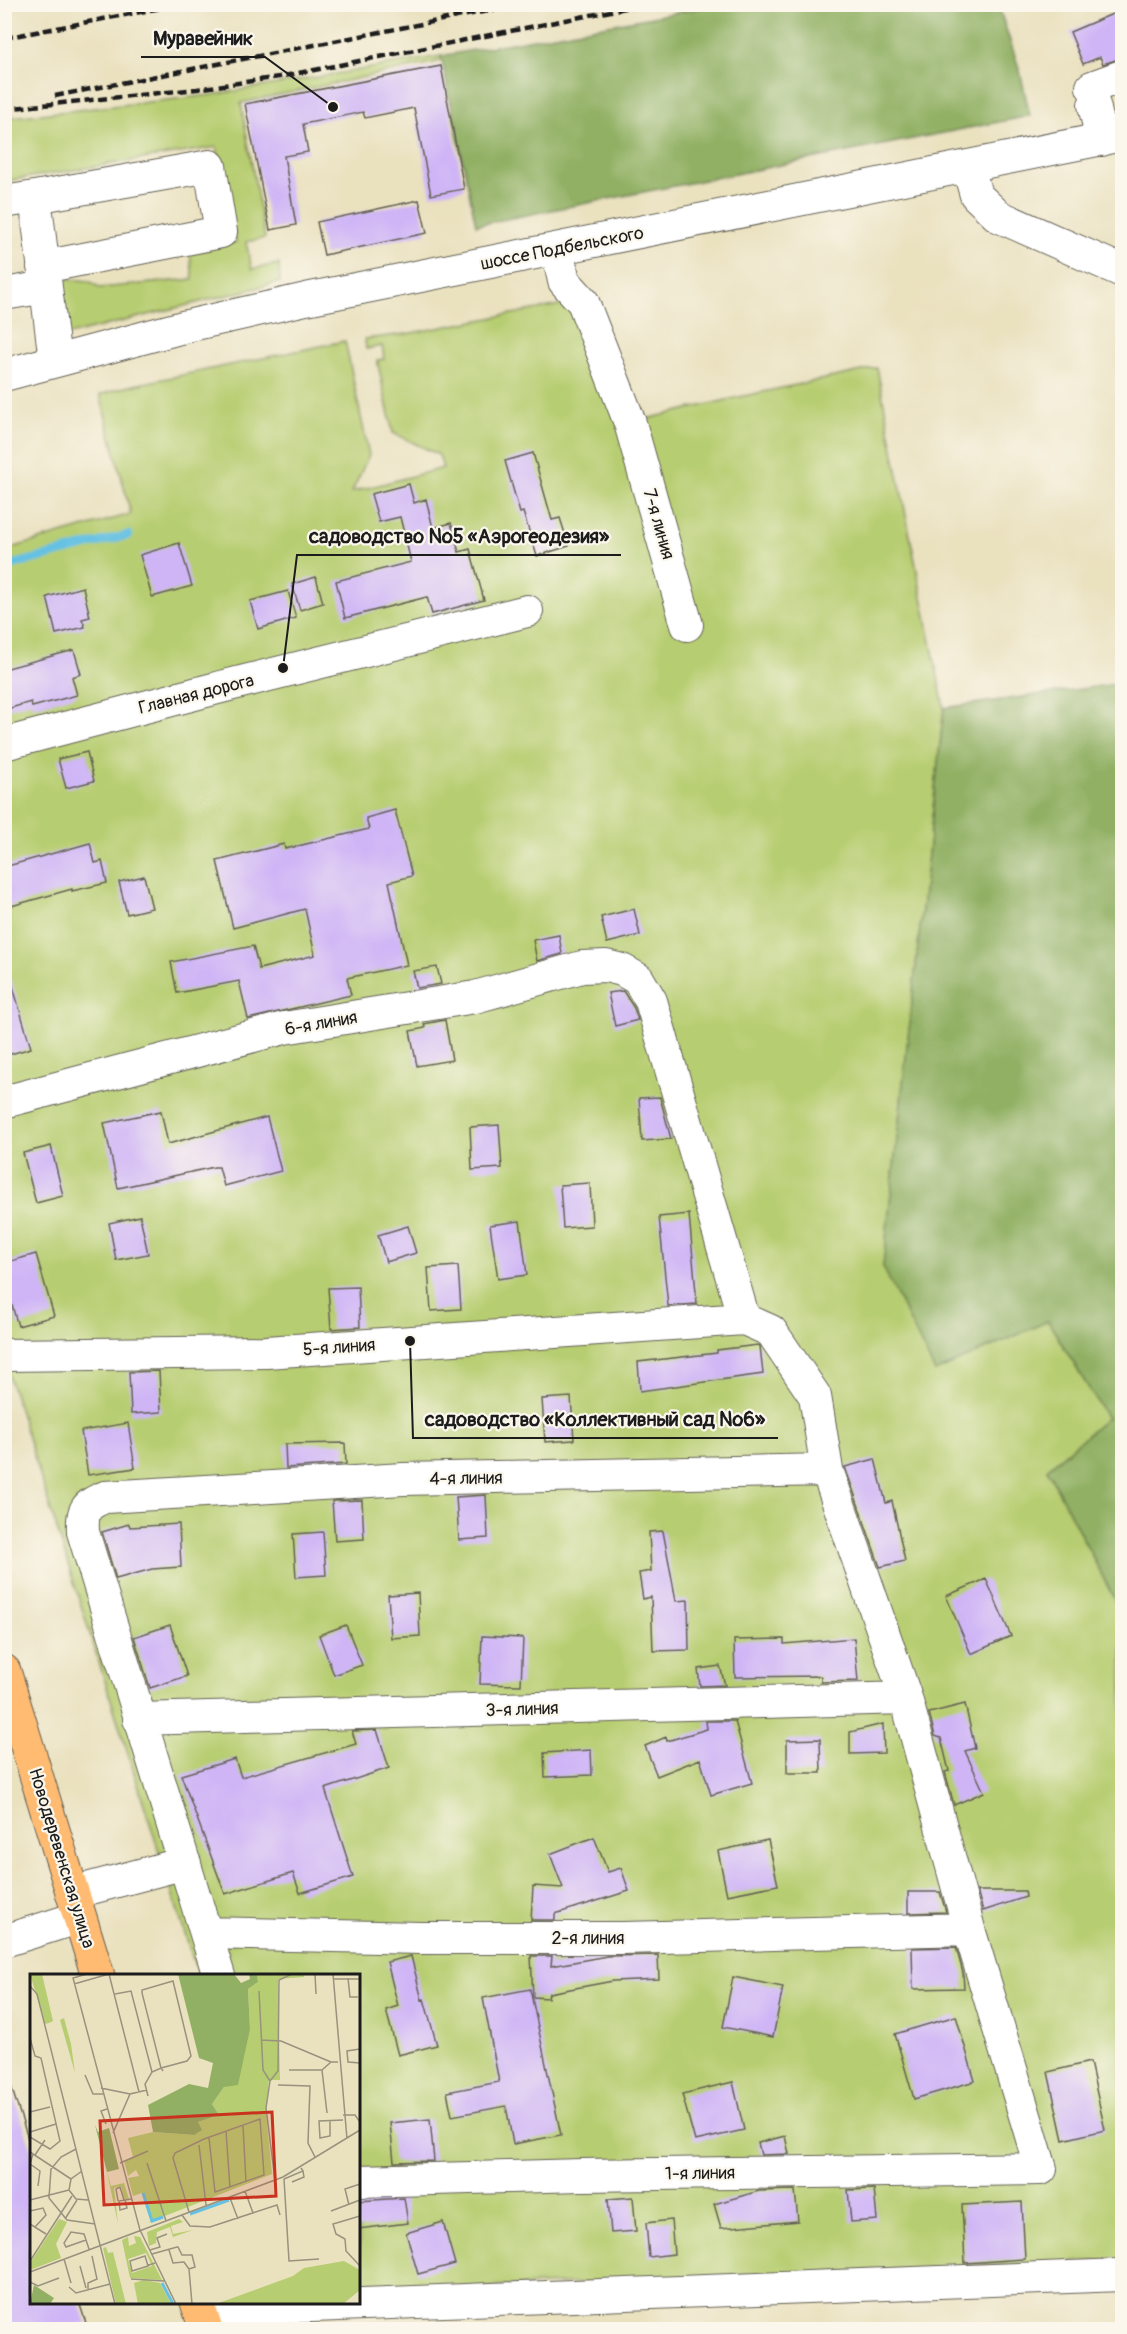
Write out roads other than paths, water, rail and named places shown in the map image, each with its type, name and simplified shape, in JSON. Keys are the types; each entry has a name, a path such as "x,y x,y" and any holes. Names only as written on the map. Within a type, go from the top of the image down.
{"main road":[{"name":"Новодеревенская улица","path":"8,1692 97,1974"}],"street":[{"path":"1112,137 1093,96 1122,76"},
{"name":"шоссе Подбельского","path":"4,375 187,326 306,299 1112,137"},
{"path":"4,294 45,277 221,232 210,166 20,200 45,277 55,361"},
{"path":"968,167 976,195 998,216 1122,272"},
{"name":"7-я линия","path":"557,249 564,281 583,302 630,423 687,625"},
{"name":"Главная дорога","path":"4,744 527,611"},
{"name":"6-я линия","path":"4,1102 284,1028 475,997 582,968 606,966 622,970 638,979 651,1000 744,1319"},
{"path":"744,1319 771,1331 815,1396 827,1470 906,1698 969,1929"},
{"name":"5-я линия","path":"4,1355 266,1352 744,1319"},
{"name":"4-я линия","path":"139,1719 83,1532 82,1514 91,1503 105,1497 403,1479 827,1470"},
{"name":"3-я линия","path":"139,1719 906,1698"},
{"path":"139,1719 218,1974"},
{"path":"4,1941 76,1905 185,1863"},
{"name":"2-я линия","path":"206,1933 421,1938 623,1938 969,1929"},
{"name":"1-я линия","path":"360,2181 582,2175 1041,2169 969,1929"},
{"path":"202,2318 259,2308 1122,2275"}],"waterway":[{"path":"4,567 128,535"}],"railway":[{"path":"4,38 182,4"},
{"path":"55,96 523,4"},
{"path":"4,109 197,89 279,77 646,4"}],"place":[{"name":"Муравейник","path":"333,107"},
{"name":"садоводство №5 «Аэрогеодезия»","path":"283,668"},
{"name":"садоводство «Коллективный сад №6»","path":"410,1341"}]}
